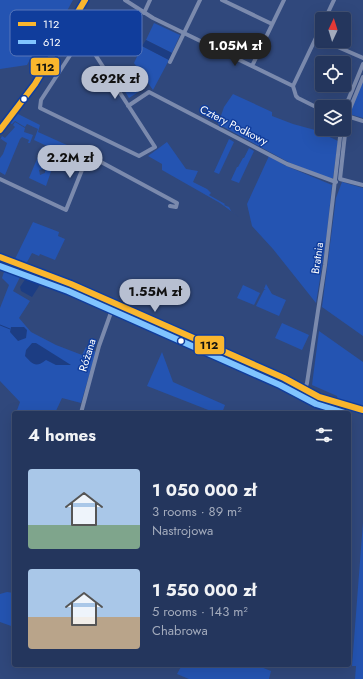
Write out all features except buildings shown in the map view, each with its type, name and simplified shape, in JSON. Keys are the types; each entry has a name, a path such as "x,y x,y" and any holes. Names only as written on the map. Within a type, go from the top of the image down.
{"street":[{"path":"79,10 85,0"},
{"path":"125,0 140,10"},
{"path":"150,0 144,13 293,86"},
{"path":"170,62 200,0"},
{"path":"222,0 272,24"},
{"path":"252,66 284,0"},
{"path":"328,12 334,0"},
{"path":"315,40 293,86 298,98 315,106"},
{"path":"339,48 363,58"},
{"path":"0,130 40,76 52,56"},
{"path":"70,56 40,105 40,108 139,156 155,147 96,56"},
{"path":"348,100 363,64"},
{"path":"351,106 363,77"},
{"name":"Cztery Podkowy","path":"128,106 149,92 287,164 336,182"},
{"path":"351,117 363,121"},
{"name":"Bratnia","path":"305,389 325,265 340,136"},
{"path":"345,136 340,179 363,185"},
{"path":"0,179 66,210 88,155 178,203 176,207 170,206"},
{"path":"0,257 71,284 284,378 326,400 363,410"},
{"name":"Różana","path":"81,411 86,391 114,304"}],"shaded area":[{"path":"0,0 73,0 67,10 10,10 10,56 32,56 27,65 0,69"},
{"path":"154,23 180,35 172,53 146,40"},
{"path":"146,40 172,53 169,60 142,46"},
{"path":"142,46 169,60 153,90 134,63 137,56 142,56"},
{"path":"129,73 140,91 129,98 118,80"},
{"path":"363,81 363,118 351,115 351,109"},
{"path":"233,94 272,112 272,116 315,130 315,136 328,136 338,141 333,178 329,178 290,163 218,124 224,107"},
{"path":"18,114 40,125 38,132 87,154 85,160 69,154 68,156 34,140 38,129 27,124 25,127 15,121 12,124 10,123 0,136 15,115"},
{"path":"15,122 25,128 24,132 33,135 30,143 28,143 29,140 22,137 20,139 5,175 0,172 0,158 7,143 1,139 0,140 2,136 5,138 15,127 13,125"},
{"path":"229,139 234,142 219,174 214,172"},
{"path":"167,142 186,169 198,171 193,182 207,189 211,193 209,195 225,204 224,205 229,207 231,211 239,217 220,203 162,170 162,164 148,156"},
{"path":"42,147 49,152 43,157 44,166 43,169 39,170 40,175 45,173 46,161 49,159 50,153 52,152 57,154 46,186 29,178"},
{"path":"249,148 254,151 239,183 231,180 237,167"},
{"path":"269,156 284,165 332,185 326,242 316,303 273,249 252,226 247,204"},
{"path":"342,182 363,188 363,336 322,307 336,198"},
{"path":"33,222 59,232 58,236 65,239 55,260 40,254 39,256 32,253 26,264 15,259"},
{"path":"7,263 24,269 13,291 30,301 19,318 31,332 56,345 82,355 86,347 96,352 81,403 62,398 56,411 17,411 20,402 0,381 0,308 9,285 2,278"},
{"path":"28,275 41,283 32,297 21,291 20,287"},
{"path":"266,284 272,294 286,300 279,316 256,306 264,290 266,290 264,289"},
{"path":"243,285 260,293 254,305 237,298"},
{"path":"282,323 309,335 302,350 275,338"},
{"path":"11,327 24,327 27,330 26,338 18,341 10,332"},
{"path":"319,331 363,362 363,407 338,400 337,396 312,385"},
{"path":"32,343 36,343 71,365 56,365 46,360 36,365 34,364 25,356 26,350"},
{"path":"162,352 173,382 225,405 223,411 211,411 147,386"},
{"path":"363,522 363,679 355,679 356,666 352,666"},
{"path":"7,592 12,593 12,626 0,622 0,594"},
{"path":"181,667 261,667 271,671 269,679 189,679 177,674"}],"waterway":[{"path":"0,325 10,329"}],"transit line":[{"name":"112","path":"79,10 85,0"},
{"name":"112","path":"0,130 35,84 52,56"},
{"name":"112","path":"0,257 71,284 284,378 319,397 363,410"},
{"name":"612","path":"0,266 68,291 280,385 316,404 339,411"}]}
